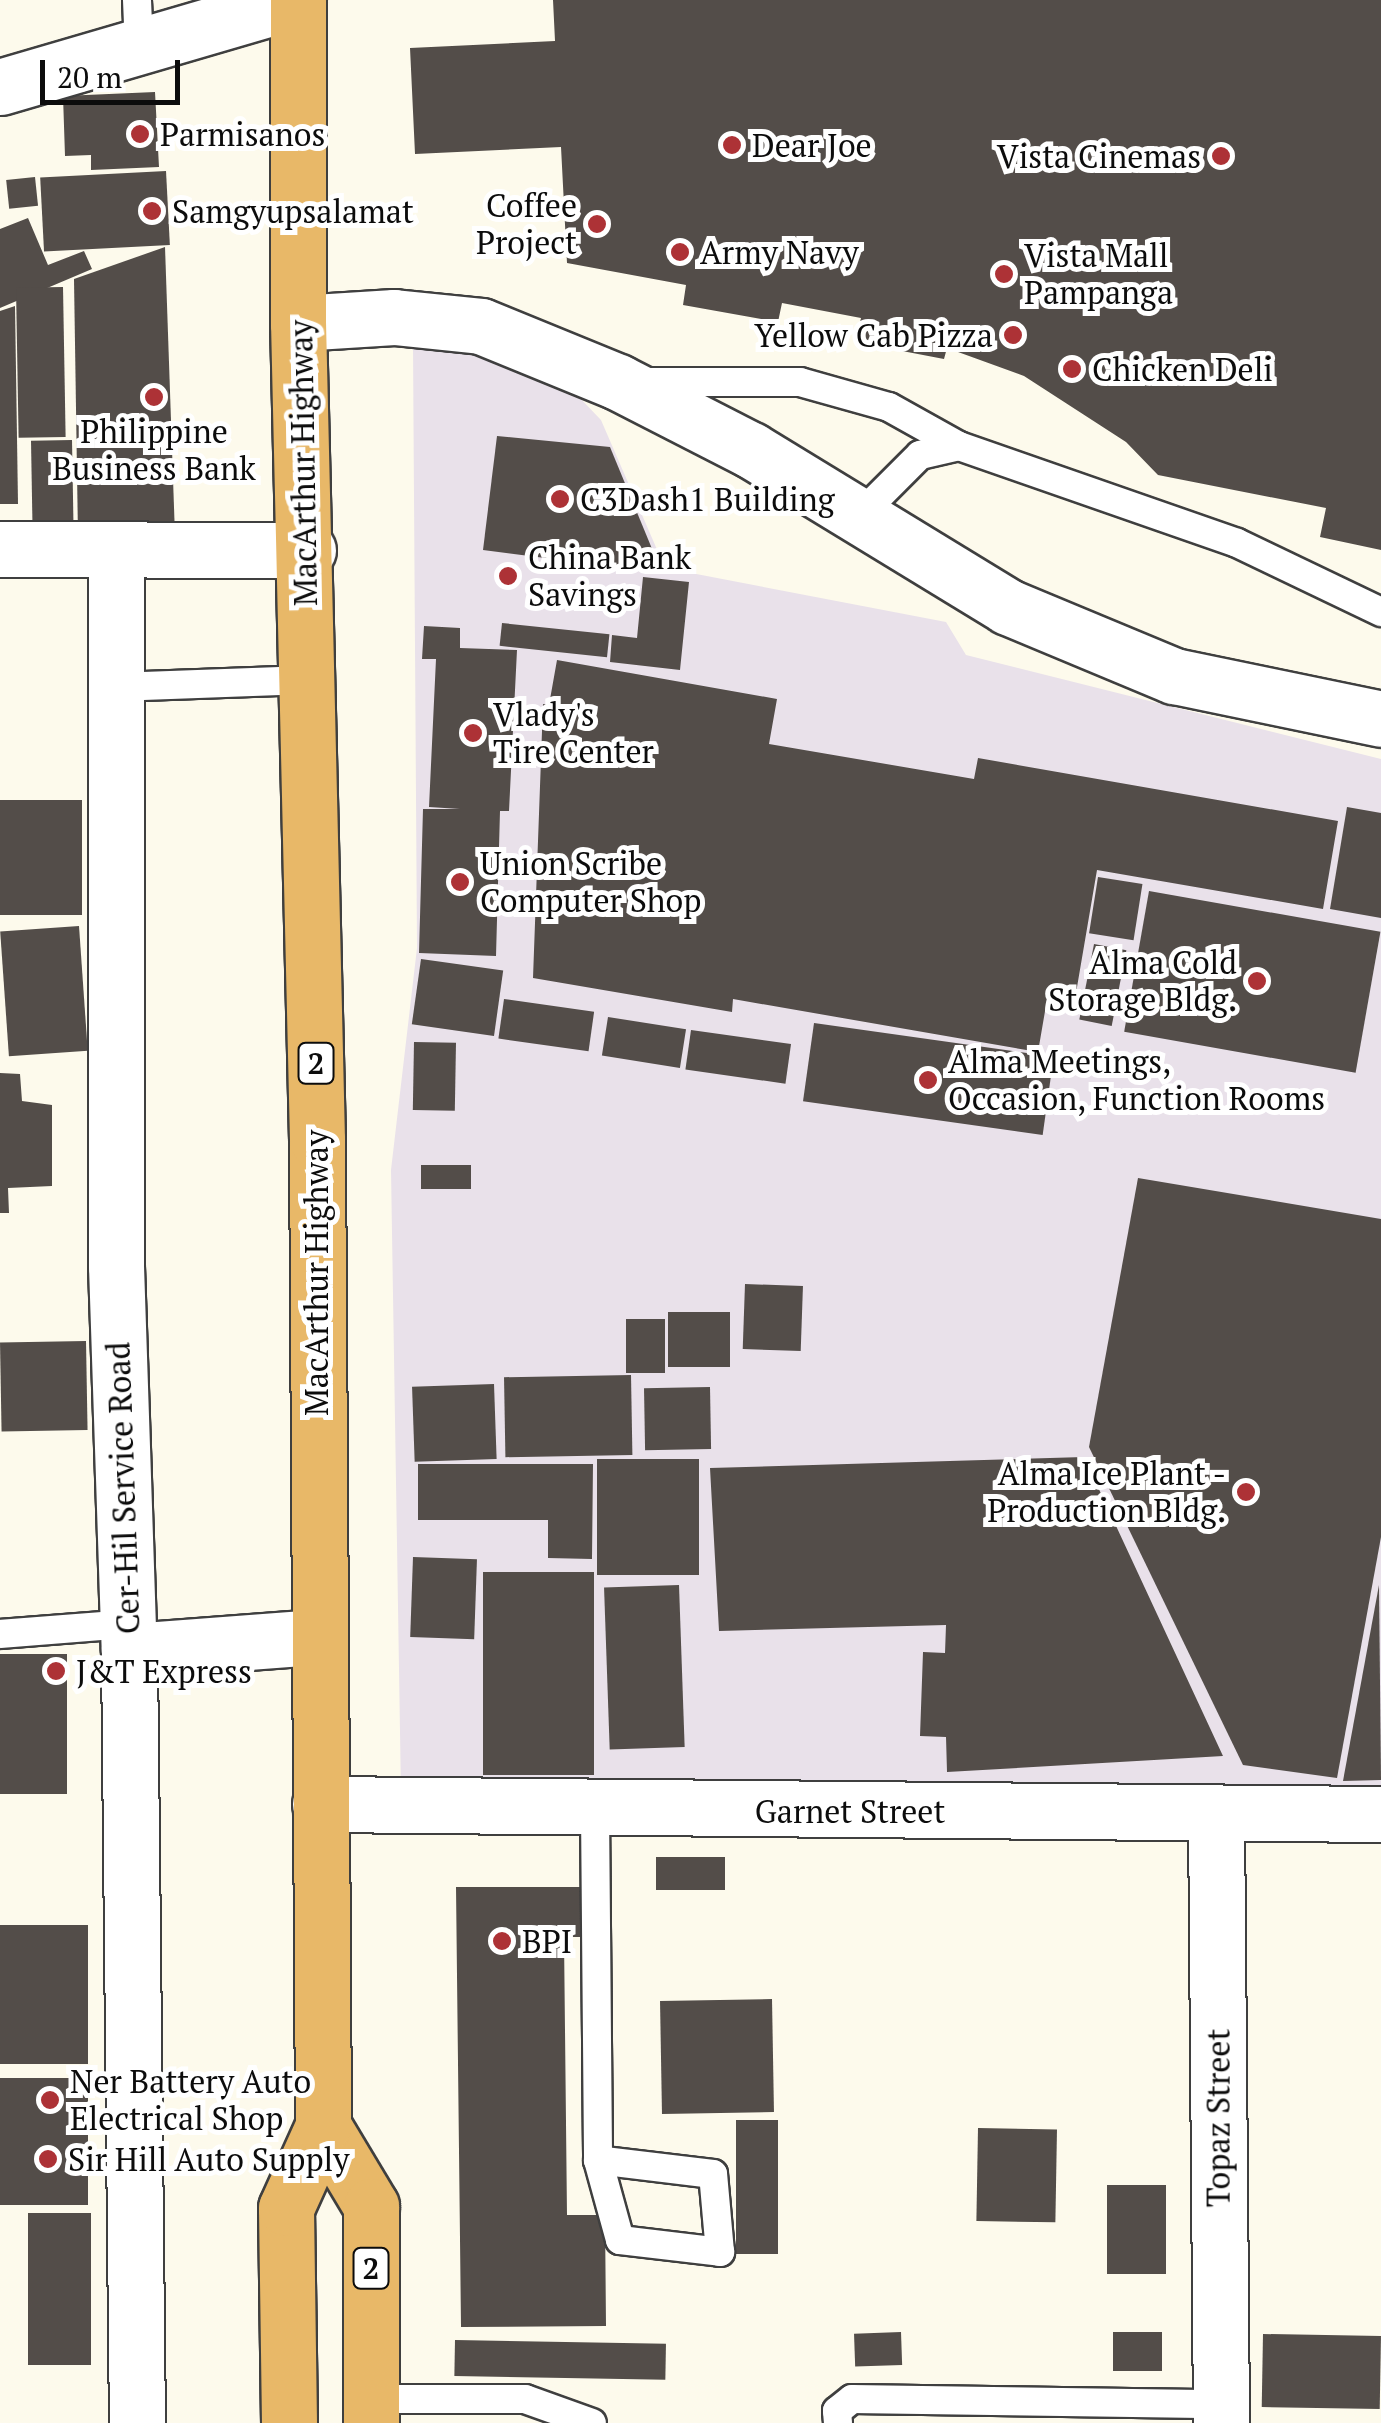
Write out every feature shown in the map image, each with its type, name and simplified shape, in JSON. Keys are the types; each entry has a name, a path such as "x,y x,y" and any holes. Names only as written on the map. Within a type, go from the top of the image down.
{"highway":[{"name":"MacArthur Highway","path":"290,2423 286,2208 323,2126 316,1638 318,1140 308,550 298,324 298,0"},
{"name":"2","path":"323,2126 371,2206 371,2411"}],"street":[{"path":"0,87 138,23 298,0"},
{"path":"298,324 394,316 482,326 618,382 859,516 1008,607 1174,676 1381,719"},
{"path":"0,549 308,550"},
{"name":"Cer-Hil Service Road","path":"116,552 116,1266 128,1638 137,2423"},
{"path":"128,1638 316,1638"},
{"name":"Garnet Street","path":"320,1804 595,1810 1381,1814"},
{"name":"Topaz Street","path":"1216,1812 1221,2413"}],"lane":[{"path":"618,382 800,382 889,407 959,446 1237,542 1381,612"},
{"path":"859,516 920,455 959,446"},
{"path":"116,687 308,680"},
{"path":"0,1634 128,1638"},
{"path":"595,1810 598,2160 620,2240 720,2252 713,2174 598,2160"},
{"path":"371,2411 525,2399 592,2423"},
{"path":"838,2423 837,2411 852,2399 1221,2413"}],"shaded area":[{"path":"441,341 552,369 601,420 665,568 946,622 966,655 1381,759 1381,1790 401,1794 391,1170 417,948 413,347"}],"building":[{"name":"Vista Mall Pampanga","path":"553,0 1381,0 1381,550 1320,537 1326,508 1158,475 1126,442 1024,376 947,348 944,359 855,342 861,318 782,303 778,322 683,305 686,285 567,263 561,147 415,154 410,48 555,41"},
{"path":"155,92 159,167 91,170 91,155 65,156 63,96"},
{"path":"166,171 170,245 44,251 40,178"},
{"path":"35,177 38,206 9,209 6,180"},
{"path":"28,218 48,265 84,251 92,269 0,308 0,229"},
{"path":"165,247 175,536 78,537 74,279"},
{"path":"63,287 66,437 19,438 16,288"},
{"path":"15,306 18,504 0,504 0,311"},
{"name":"C3Dash1 Building","path":"497,436 610,447 662,573 483,550"},
{"path":"72,440 74,539 33,540 31,441"},
{"path":"643,577 689,582 680,670 610,662 612,635 637,638"},
{"path":"502,623 609,634 607,657 500,646"},
{"path":"424,626 460,628 460,648 517,650 509,811 500,811 496,956 419,953 423,809 460,809 429,807 436,659 422,659"},
{"path":"557,660 777,699 769,744 974,779 978,758 1338,821 1323,909 1097,870 1076,993 1049,988 1038,1052 733,999 732,1012 533,978 543,704 549,705"},
{"path":"0,800 82,800 82,915 0,915"},
{"path":"1347,807 1381,813 1381,918 1330,909"},
{"path":"1098,877 1142,884 1134,940 1089,933"},
{"name":"Alma Cold Storage Bldg.","path":"1149,891 1380,932 1356,1073 1124,1032"},
{"path":"79,926 88,1051 9,1056 0,932"},
{"path":"1094,944 1126,950 1112,1026 1079,1020"},
{"path":"421,959 503,971 494,1036 412,1024"},
{"path":"504,999 594,1012 589,1051 498,1039"},
{"path":"608,1017 686,1029 680,1068 602,1056"},
{"name":"Alma Meetings, Occasion, Function Rooms","path":"814,1023 1054,1057 1043,1135 803,1101"},
{"path":"691,1030 791,1044 785,1084 685,1070"},
{"path":"414,1042 456,1043 455,1111 413,1110"},
{"path":"0,1073 20,1074 22,1101 52,1105 52,1186 8,1188 9,1213 0,1213"},
{"path":"421,1165 471,1165 471,1189 421,1189"},
{"name":"Alma Ice Plant - Production Bldg.","path":"1138,1178 1381,1219 1381,1537 1337,1778 1243,1765 1089,1447"},
{"path":"745,1284 803,1286 801,1351 743,1349"},
{"path":"668,1312 730,1312 730,1367 668,1367"},
{"path":"626,1319 665,1319 665,1373 626,1373"},
{"path":"86,1341 88,1430 2,1431 0,1343"},
{"path":"631,1375 632,1455 505,1457 504,1377"},
{"path":"494,1384 497,1459 415,1462 412,1387"},
{"path":"710,1387 711,1449 645,1450 644,1388"},
{"path":"1084,1457 1223,1756 947,1772 946,1737 920,1736 923,1652 945,1653 946,1625 719,1631 710,1468"},
{"path":"597,1459 699,1459 699,1575 597,1575"},
{"path":"418,1464 593,1464 592,1559 548,1558 548,1520 418,1520"},
{"path":"413,1557 477,1559 474,1639 410,1637"},
{"path":"483,1572 594,1572 594,1775 483,1775"},
{"path":"679,1585 685,1747 610,1750 604,1588"},
{"path":"1379,1585 1381,1780 1343,1781"},
{"path":"0,1654 67,1654 67,1794 0,1794"},
{"path":"656,1857 725,1857 725,1890 656,1890"},
{"path":"456,1887 586,1887 587,1937 564,1937 567,2215 605,2215 606,2326 461,2327"},
{"path":"0,1925 88,1925 88,2064 0,2064"},
{"path":"772,1999 774,2112 662,2114 660,2001"},
{"path":"0,2078 88,2078 88,2205 0,2205"},
{"path":"736,2120 778,2120 778,2254 736,2254"},
{"path":"978,2128 1057,2129 1055,2222 976,2221"},
{"path":"1107,2185 1166,2185 1166,2274 1107,2274"},
{"path":"28,2213 91,2213 91,2365 28,2365"},
{"path":"901,2332 902,2365 855,2367 854,2334"},
{"path":"1113,2332 1162,2332 1162,2371 1113,2371"},
{"path":"1263,2334 1381,2336 1380,2409 1262,2407"},
{"path":"455,2340 666,2344 665,2380 454,2376"}],"place":[{"name":"Parmisanos","path":"140,134"},
{"name":"Dear Joe","path":"732,145"},
{"name":"Vista Cinemas","path":"1221,156"},
{"name":"Samgyupsalamat","path":"152,211"},
{"name":"Coffee Project","path":"597,224"},
{"name":"Army Navy","path":"680,252"},
{"name":"Vista Mall Pampanga","path":"1004,274"},
{"name":"Yellow Cab Pizza","path":"1013,335"},
{"name":"Chicken Deli","path":"1072,369"},
{"name":"Philippine Business Bank","path":"154,397"},
{"name":"C3Dash1 Building","path":"560,499"},
{"name":"China Bank Savings","path":"508,576"},
{"name":"Vlady's Tire Center","path":"473,733"},
{"name":"Union Scribe Computer Shop","path":"460,882"},
{"name":"Alma Cold Storage Bldg.","path":"1257,981"},
{"name":"Alma Meetings, Occasion, Function Rooms","path":"928,1080"},
{"name":"Alma Ice Plant - Production Bldg.","path":"1246,1492"},
{"name":"J&T Express","path":"56,1671"},
{"name":"BPI","path":"502,1941"},
{"name":"Ner Battery Auto Electrical Shop","path":"50,2100"},
{"name":"Sir Hill Auto Supply","path":"48,2159"}]}
